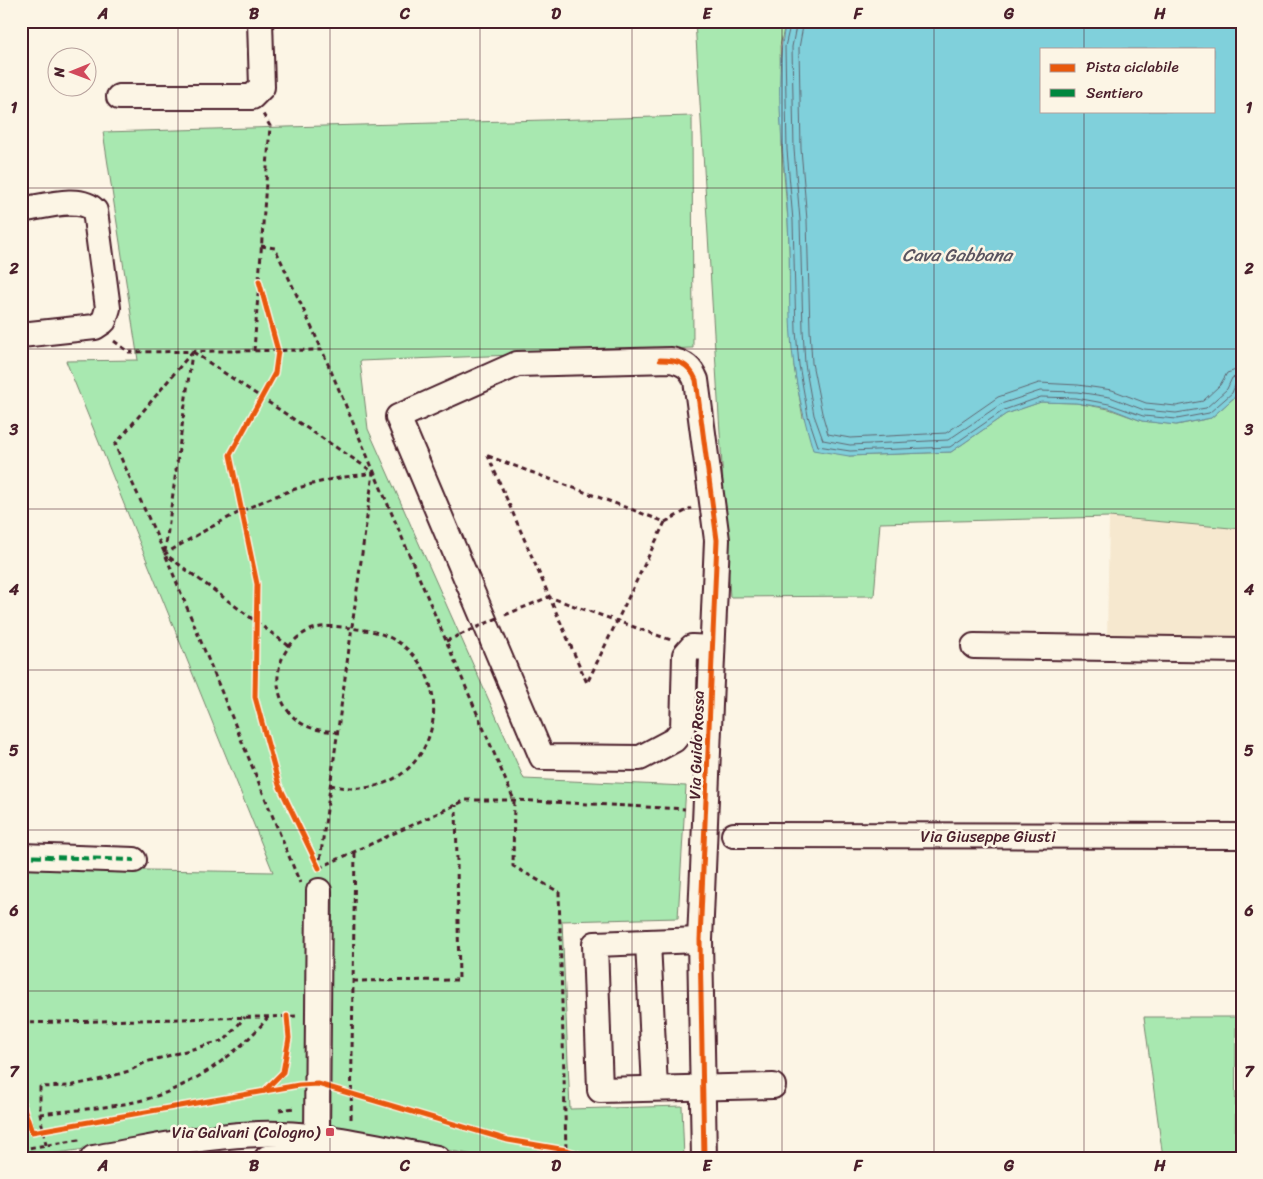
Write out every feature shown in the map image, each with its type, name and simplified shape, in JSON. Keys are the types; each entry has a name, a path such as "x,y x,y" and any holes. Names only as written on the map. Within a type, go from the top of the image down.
{"street":[{"path":"119,97 252,97 262,87 260,21"},
{"path":"21,210 79,201 89,203 95,211 108,308 102,322 95,327 21,334"},
{"name":"Via Guido Rossa","path":"702,648 685,655 683,729 674,740 640,758 542,757 398,417 517,364 660,360 682,362 692,370 696,380 717,540 702,648 705,810 700,940 704,1158"},
{"path":"974,646 1242,650"},
{"name":"Via Giuseppe Giusti","path":"734,835 1242,836"},
{"path":"21,856 134,860"},
{"path":"314,878 318,1017 318,1138"},
{"path":"700,940 595,944 600,1090 773,1086"},
{"path":"648,942 655,1088"},
{"path":"93,1158 248,1135 279,1134 318,1138 438,1158"},
{"path":"267,1158 330,1155 419,1158"}],"path":[{"path":"252,97 270,126 254,351"},
{"path":"261,246 275,248 322,350 514,800 513,866 559,892 566,1150"},
{"path":"259,281 264,298"},
{"path":"102,322 112,339 126,352 322,350"},
{"path":"275,342 278,350 277,358"},
{"path":"192,352 373,473"},
{"path":"165,554 192,352"},
{"path":"192,352 114,445 165,554 300,885 355,851 466,800 514,800 705,810"},
{"path":"257,407 266,390"},
{"path":"664,522 488,456 587,683 615,620 664,522 694,506 713,506"},
{"path":"165,554 216,523 268,500 319,482 373,473"},
{"path":"314,878 338,732 373,473"},
{"path":"240,501 244,520"},
{"path":"165,554 288,646"},
{"path":"446,641 549,597 702,648"},
{"path":"257,633 258,616"},
{"path":"330,785 360,788 393,779 409,768 423,751 434,719 432,688 425,671 414,656 390,637 370,630 324,627 314,629 300,636 288,646 283,655 277,678 284,705 290,713 307,726 338,732"},
{"path":"353,982 459,980 456,805"},
{"path":"351,1119 355,851"},
{"path":"314,878 315,860"},
{"path":"21,1023 287,1016 318,1017"},
{"path":"287,1016 288,1024"},
{"path":"46,1145 45,1130 40,1114 40,1087 69,1086 102,1079 129,1071 146,1062 225,1040 244,1017"},
{"path":"40,1114 143,1100 200,1078 254,1036 268,1017"},
{"path":"318,1084 361,1097"},
{"path":"38,1131 54,1128"},
{"path":"556,1148 574,1153"}],"shaded area":[{"path":"1109,517 1242,529 1242,643 1107,642"}],"green space":[{"path":"695,21 786,21 780,46 782,150 788,221 794,366 803,418 849,456 951,452 1006,414 1041,402 1076,403 1109,409 1142,421 1177,425 1211,418 1237,395 1242,380 1242,529 1109,517 880,523 874,596 730,597"},
{"path":"692,116 693,348 360,361 368,429 524,779 686,786 678,918 562,921 570,1109 682,1106 684,1158 492,1158 354,1134 308,1122 278,1122 21,1158 21,868 273,872 66,361 138,360 103,132"},
{"path":"1144,1017 1236,1017 1235,1158 1163,1158"}],"water":[{"name":"Cava Gabbana","path":"786,21 1242,21 1242,380 1237,395 1211,418 1176,425 1142,421 1109,408 1076,403 1041,402 1006,414 951,452 849,456 813,450 800,398 792,348 780,70"}],"marked path":[{"path":"21,856 134,860"}],"cycle path":[{"path":"259,281 278,351 275,373 230,455 257,584 255,697 279,785 319,868"},
{"path":"660,360 677,362 686,366 696,380 717,540 700,940 704,1158"},
{"path":"264,1091 283,1072 289,1038 287,1016"},
{"path":"21,1099 32,1132 299,1085 318,1084 508,1140 566,1150 592,1158"}],"place":[{"name":"Via Galvani (Cologno)","path":"330,1132"}]}
